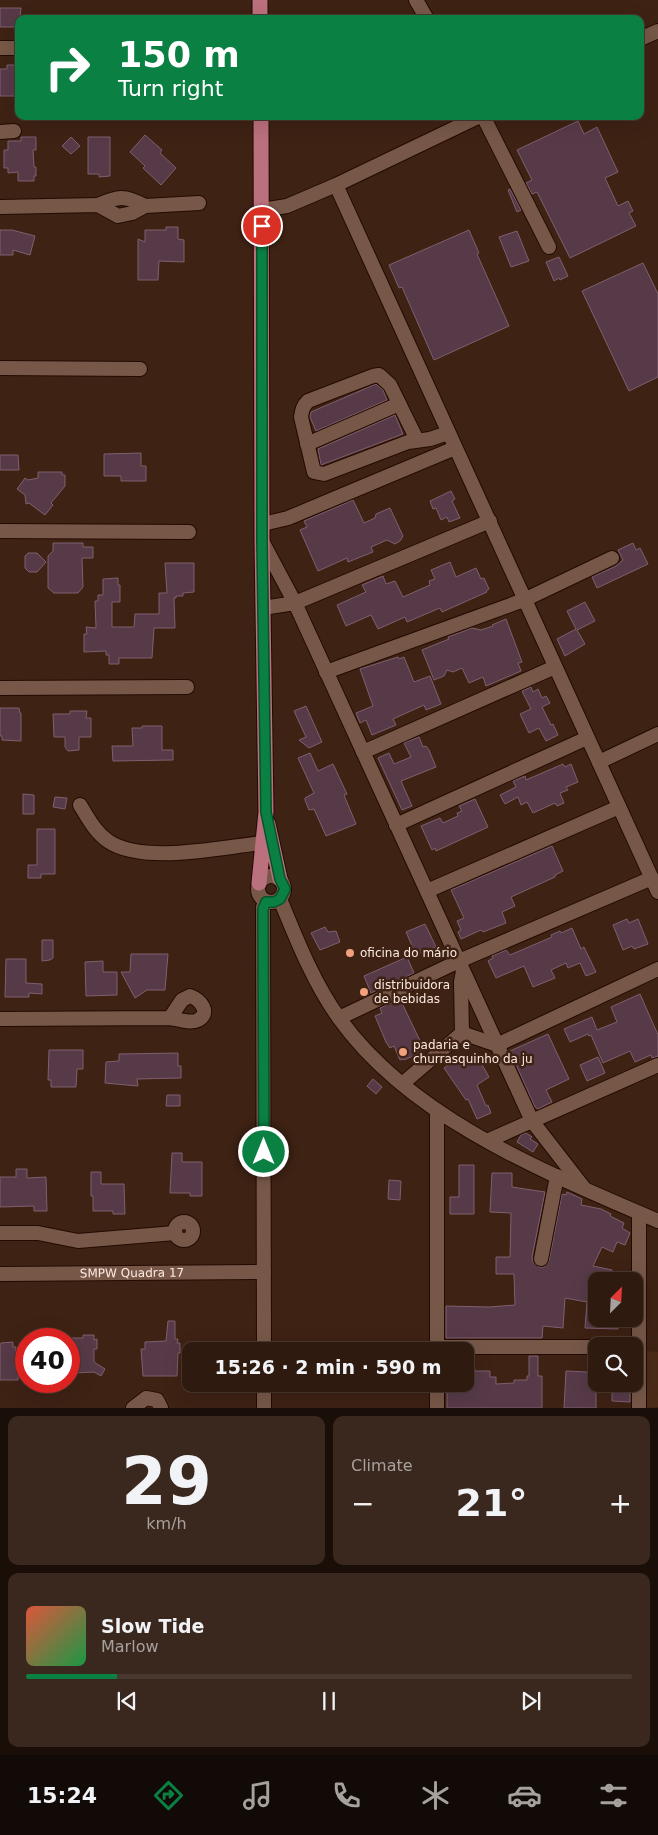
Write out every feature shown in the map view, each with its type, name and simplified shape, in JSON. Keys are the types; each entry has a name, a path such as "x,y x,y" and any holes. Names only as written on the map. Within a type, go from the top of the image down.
{"main road":[{"path":"260,0 260,15"},
{"path":"259,883 266,812 262,541 261,120"},
{"path":"266,812 280,879"}],"street":[{"path":"416,0 425,15"},
{"path":"644,37 658,31"},
{"path":"0,48 15,48"},
{"path":"262,210 286,206 336,185 474,120"},
{"path":"484,120 549,247"},
{"path":"336,185 658,892"},
{"path":"0,207 98,205 118,216 132,213 146,206 199,203"},
{"path":"0,368 140,369"},
{"path":"417,440 390,385 379,375 308,401 304,406 301,417 314,472 319,474 324,474 408,442 430,438 448,433"},
{"path":"307,444 399,404"},
{"path":"263,524 288,518 455,448"},
{"path":"263,608 295,603 490,521"},
{"path":"0,531 189,532"},
{"path":"262,541 295,603 532,1121 584,1188"},
{"path":"326,672 524,600 612,558"},
{"path":"363,752 555,667"},
{"path":"0,688 187,687"},
{"path":"599,762 658,734"},
{"path":"396,825 587,738"},
{"path":"80,805 102,836 114,844 129,850 187,853 262,843"},
{"path":"427,891 619,807"},
{"path":"264,1342 263,913 264,906 273,900 285,889 280,879 270,876 259,883 259,896 273,900 338,1018 365,1049 402,1084 437,1112 487,1141 557,1176 658,1221"},
{"path":"338,1018 461,966 652,878"},
{"path":"461,966 462,1033"},
{"path":"462,1033 497,1044 658,968"},
{"path":"0,1019 170,1018"},
{"path":"402,1084 462,1033"},
{"path":"487,1141 658,1065"},
{"path":"437,1112 438,1342"},
{"path":"541,1259 557,1176"},
{"path":"637,1337 639,1213"},
{"path":"0,1233 38,1233 78,1241 175,1233"},
{"name":"SMPW Quadra 17","path":"0,1274 264,1272"},
{"path":"474,1349 588,1347"},
{"path":"264,1392 264,1408"},
{"path":"437,1392 437,1408"},
{"path":"638,1392 639,1408"},
{"path":"133,1408 146,1398 157,1400 160,1408"}],"shaded area":[{"path":"646,1351 658,1352 658,1407 646,1408"}],"building":[{"path":"0,8 21,8 20,15 15,15 15,27 0,27"},
{"path":"7,65 15,65 15,96 0,96 0,69 7,69"},
{"path":"578,121 584,134 597,127 618,172 605,178 618,206 628,201 633,211 629,213 636,226 570,258 537,192 532,194 526,183 532,180 517,150"},
{"path":"145,135 162,150 160,153 176,168 161,185 130,152"},
{"path":"21,137 36,137 36,150 33,150 34,167 36,167 34,181 18,181 18,172 8,173 8,168 4,168 4,150 8,150 8,141 21,141"},
{"path":"71,137 80,146 71,154 62,146"},
{"path":"88,137 110,137 110,176 99,177 99,174 88,174"},
{"path":"510,189 521,210 517,212 508,190"},
{"path":"166,227 178,227 178,239 184,240 184,262 159,261 158,280 138,280 138,239 145,242 145,230 166,230"},
{"path":"0,230 12,230 35,236 30,255 13,250 13,255 0,255"},
{"path":"469,230 479,253 477,254 509,326 434,360 402,287 399,288 389,265"},
{"path":"517,231 529,261 511,267 499,237"},
{"path":"559,257 568,276 554,281 546,262"},
{"path":"643,263 658,294 658,377 629,391 582,291"},
{"path":"376,384 383,390 387,400 316,431 310,417 311,412"},
{"path":"395,415 403,434 321,465 318,449"},
{"path":"141,453 141,466 146,466 146,481 121,481 121,476 104,476 104,454"},
{"path":"0,455 18,455 19,470 0,470"},
{"path":"38,472 62,472 62,475 65,475 65,486 51,503 53,505 45,515 29,503 26,504 25,495 17,489 25,478 28,480 38,478"},
{"path":"451,491 455,499 452,501 460,518 449,522 447,517 441,520 436,508 433,509 430,501"},
{"path":"353,500 364,523 375,518 376,514 390,508 403,536 395,544 387,540 371,547 373,552 348,562 347,558 318,571 300,530 307,527 304,521"},
{"path":"53,543 83,543 83,547 93,547 93,558 82,558 83,587 78,593 54,593 48,588 48,556 53,551"},
{"path":"633,543 636,550 640,548 648,564 597,588 592,577 616,566 623,560 618,550"},
{"path":"28,553 37,553 46,562 37,572 29,572 25,568 25,556"},
{"path":"450,562 456,577 476,568 481,579 484,578 489,589 487,592 442,612 440,608 407,622 405,617 378,629 371,615 346,626 337,605 366,592 362,585 383,576 386,584 395,581 403,597 430,585 429,581 435,579 431,570"},
{"path":"165,563 194,563 194,592 183,593 183,596 176,596 174,598 175,628 154,628 152,658 119,658 119,664 109,664 109,655 106,655 106,651 84,652 84,634 87,634 86,627 96,628 95,601 98,601 98,595 103,595 103,579 118,578 118,585 120,585 120,602 112,602 112,627 134,627 135,614 159,614 159,593 167,593"},
{"path":"585,602 595,621 577,630 585,644 565,656 557,639 576,629 567,611"},
{"path":"506,619 522,662 518,663 521,671 486,686 483,677 469,683 462,668 453,672 447,670 444,676 434,680 422,650 472,628 481,630"},
{"path":"398,657 399,659 404,657 414,682 430,676 441,704 426,710 424,705 393,719 396,725 372,735 366,720 360,723 356,713 373,706 360,669"},
{"path":"531,687 533,692 538,689 542,698 546,696 550,703 542,707 558,735 546,741 539,728 529,733 520,714 531,709 522,691"},
{"path":"306,706 322,742 309,748 299,740 306,737 294,711"},
{"path":"0,708 19,708 21,713 21,741 2,740 2,736 0,736"},
{"path":"70,711 87,711 86,718 91,718 91,737 79,737 79,750 68,751 65,747 65,737 54,737 53,714 70,714"},
{"path":"142,726 162,726 162,750 173,750 173,760 113,761 112,746 133,746 132,728 142,728"},
{"path":"419,737 423,747 426,746 429,750 436,767 401,781 412,806 402,810 378,758 389,753 394,764 411,757 404,743"},
{"path":"310,753 318,771 333,764 347,794 344,795 356,824 326,836 314,809 309,810 305,798 314,793 298,758"},
{"path":"563,764 565,767 571,764 578,782 566,787 568,790 560,793 564,803 557,806 555,803 533,813 527,802 521,805 518,797 505,804 500,795 516,787 513,781 525,776 526,780"},
{"path":"23,794 34,795 34,814 23,814"},
{"path":"55,797 67,798 65,809 53,807"},
{"path":"475,799 488,827 436,851 435,848 432,850 421,826 440,818 443,823 458,816 457,813 462,811 459,806"},
{"path":"37,829 55,829 55,874 41,874 41,878 28,878 28,865 37,865"},
{"path":"552,846 563,871 555,875 555,877 511,897 515,906 502,912 506,923 483,932 481,930 461,939 458,932 461,930 457,921 464,918 451,890"},
{"path":"627,919 629,923 638,919 648,944 634,949 632,946 623,950 613,925"},
{"path":"425,924 436,947 416,955 406,932"},
{"path":"325,927 328,932 336,931 340,942 320,950 311,933"},
{"path":"572,928 581,949 584,947 596,972 586,976 580,963 568,968 566,963 551,970 555,978 533,987 524,966 496,978 488,961 493,958 492,956 506,950 510,955 552,937 551,935 560,931 561,933"},
{"path":"42,940 53,940 53,958 50,960 42,961"},
{"path":"131,954 168,954 165,990 147,990 135,998 121,972 130,972"},
{"path":"407,957 414,973 371,993 364,976"},
{"path":"6,959 26,959 26,983 42,984 42,994 29,993 29,997 5,997"},
{"path":"103,961 103,972 117,972 117,995 86,996 85,962"},
{"path":"640,994 658,1035 658,1056 652,1058 651,1055 635,1062 630,1051 603,1063 591,1035 589,1036 588,1034 570,1042 564,1029 592,1017 597,1030 617,1022 611,1007"},
{"path":"400,999 424,1049 419,1051 420,1053 404,1060 400,1060 394,1046 390,1048 386,1042 375,1016 382,1013 380,1008"},
{"path":"548,1034 569,1079 546,1090 552,1102 538,1109 535,1107 510,1051"},
{"path":"49,1050 83,1050 83,1069 77,1069 76,1087 51,1087 51,1080 48,1080"},
{"path":"178,1053 178,1066 181,1066 181,1078 137,1079 138,1086 105,1083 106,1062 119,1061 119,1054"},
{"path":"476,1054 489,1077 477,1085 491,1113 477,1119 468,1099 466,1100 444,1068 459,1058 461,1061"},
{"path":"598,1057 605,1073 587,1081 580,1065"},
{"path":"373,1079 382,1087 376,1094 367,1086"},
{"path":"167,1095 180,1095 180,1106 166,1106"},
{"path":"526,1133 532,1137 530,1139 538,1144 533,1152 517,1142 521,1135"},
{"path":"172,1153 182,1153 182,1162 202,1162 202,1196 190,1196 190,1193 170,1193"},
{"path":"459,1165 474,1165 474,1214 450,1214 450,1197 459,1197"},
{"path":"16,1169 27,1169 27,1178 46,1177 47,1211 34,1211 34,1206 0,1207 0,1177 16,1177"},
{"path":"91,1172 101,1172 101,1184 124,1184 125,1214 113,1214 113,1211 93,1211"},
{"path":"492,1173 512,1173 512,1187 545,1192 532,1257 533,1262 539,1267 544,1267 549,1261 562,1194 566,1195 567,1192 582,1199 581,1205 601,1209 624,1223 622,1228 630,1233 625,1245 617,1242 613,1252 602,1247 593,1266 612,1270 611,1272 588,1272 588,1328 618,1329 585,1328 587,1302 565,1298 563,1328 543,1326 542,1338 446,1338 446,1306 489,1307 515,1305 514,1274 496,1274 496,1257 510,1257 511,1213 490,1212"},
{"path":"389,1180 401,1181 400,1200 388,1199"},
{"path":"168,1321 175,1321 175,1339 178,1339 177,1343 180,1343 177,1376 143,1376 141,1349 145,1349 145,1342 166,1341"},
{"path":"83,1335 94,1335 94,1340 97,1339 97,1349 94,1349 94,1362 105,1369 101,1376 94,1372 80,1373 80,1338 83,1338"},
{"path":"13,1342 13,1347 15,1347 15,1380 0,1380 1,1343"},
{"path":"529,1356 538,1356 538,1376 542,1376 542,1408 447,1408 447,1392 474,1392 474,1365 475,1371 490,1371 490,1377 496,1377 496,1384 514,1383 514,1380 527,1380 527,1376 529,1376"},
{"path":"566,1371 588,1372 588,1392 596,1392 596,1408 564,1408"},
{"path":"612,1392 630,1392 630,1402 612,1401"}],"place":[{"name":"oficina do mário","path":"350,953"},
{"name":"distribuidora de bebidas","path":"364,992"},
{"name":"padaria e churrasquinho da ju","path":"403,1052"}],"route":[{"path":"262,226 262,541 266,812 280,879 285,889 280,899 274,902 266,902 263,909 264,1152"}]}
